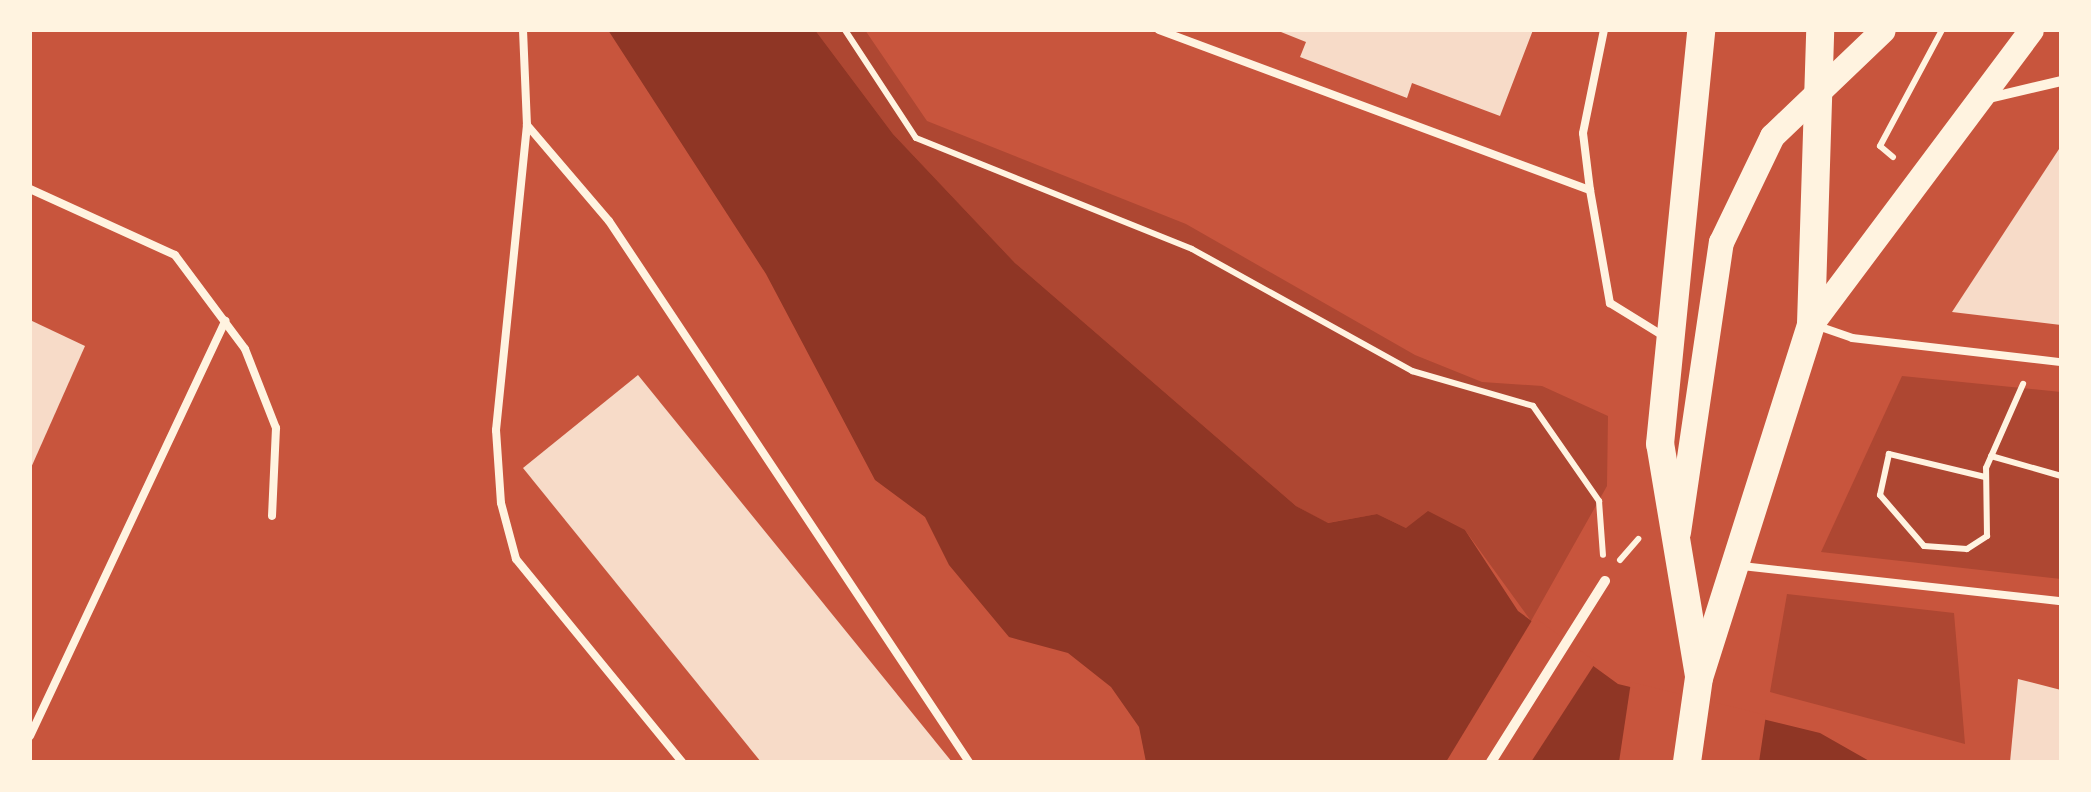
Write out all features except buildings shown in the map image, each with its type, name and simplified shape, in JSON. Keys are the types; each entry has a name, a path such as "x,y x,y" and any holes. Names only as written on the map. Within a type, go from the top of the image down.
{"highway":[{"path":"1700,678 1674,555 1660,444 1701,30"},
{"path":"1687,762 1700,678 1741,566 1811,324 1820,30"}],"main road":[{"path":"1674,555 1722,242 1772,136 1821,81 1883,30"},
{"path":"1811,324 2031,30"}],"street":[{"path":"1976,102 2061,81"},
{"path":"1491,762 1606,581"}],"lane":[{"path":"523,30 526,125 496,430 501,504 516,559 682,762"},
{"path":"1159,30 1590,190"},
{"path":"1604,30 1583,133 1610,303 1669,340"},
{"path":"526,125 610,221 969,762"},
{"path":"30,189 175,255 224,321 276,428 272,516"},
{"path":"30,736 224,321"},
{"path":"1811,324 1852,338 2061,362"},
{"path":"1741,566 2061,601"}],"path":[{"path":"845,30 916,138 1192,249 1412,370 1533,406 1599,500 1606,581"},
{"path":"1918,177 1880,146 1942,30"},
{"path":"1986,477 1889,454 1880,495 1924,546 1967,549 1990,529 1986,477 1990,456 2034,359"},
{"path":"1990,456 2061,476"}],"shaded area":[{"path":"608,30 815,30 893,134 1015,263 1296,506 1328,523 1377,514 1406,528 1428,511 1465,530 1518,611 1618,684 1820,733 1871,762 1146,762 1139,727 1111,687 1068,653 1009,637 949,565 925,517 875,480 766,274"},
{"path":"815,30 865,30 927,121 1186,224 1415,355 1482,382 1542,386 1608,416 1607,486 1531,621 1465,530 1406,528 1377,514 1327,523 1296,506 1015,263 893,134"},
{"path":"1902,376 2061,392 2061,579 1821,552"},
{"path":"1787,594 1954,613 1965,744 1770,692"}],"pier":[{"path":"1534,617 1596,662 1531,762 1446,762"},
{"path":"1631,682 1766,715 1759,762 1619,762"}]}
